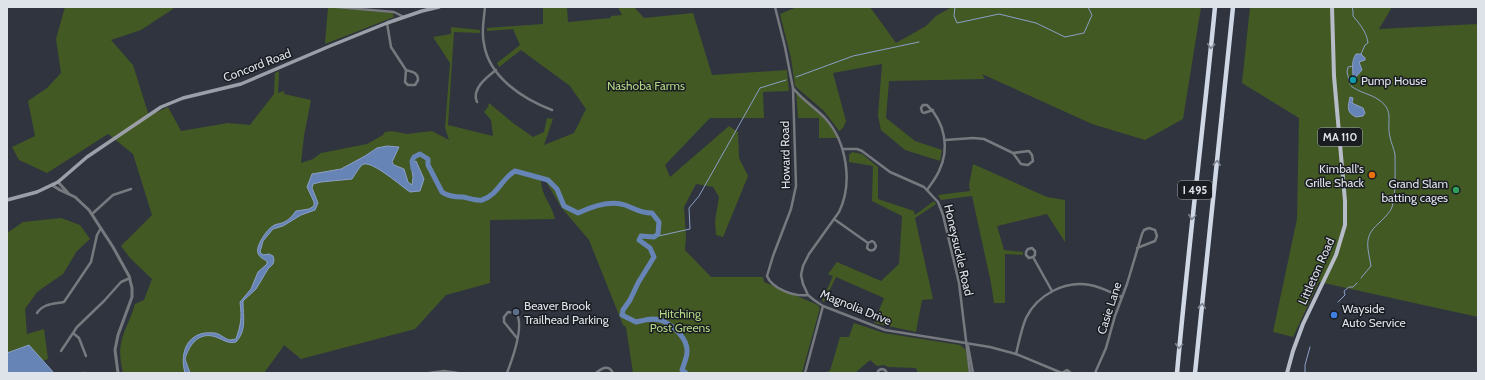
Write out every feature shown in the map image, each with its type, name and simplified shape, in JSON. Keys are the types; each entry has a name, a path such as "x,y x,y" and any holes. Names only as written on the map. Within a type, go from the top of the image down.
{"highway":[{"name":"I 495","path":"1177,373 1190,234 1215,7"},
{"name":"I 495","path":"1195,373 1233,7"}],"main road":[{"name":"Concord Road","path":"7,200 37,192 58,182 87,157 161,107 183,98 241,84 387,23 439,7"},
{"name":"Littleton Road","path":"1287,373 1293,350 1302,327 1336,255 1344,225 1345,201 1335,86 1332,7"}],"street":[{"path":"337,7 394,12 404,17"},
{"path":"484,7 484,45 487,55 496,70 518,93 552,110"},
{"name":"Howard Road","path":"775,7 793,88 796,182 791,209 772,256 767,276 770,282 782,289 797,295 808,295"},
{"path":"387,23 391,47 406,70 405,82 408,85 415,85 418,80 417,75 414,72 406,70"},
{"path":"477,102 476,96 479,86 496,70"},
{"name":"Magnolia Drive","path":"793,88 826,119 837,135 843,149 845,159 845,193 842,205 802,266 802,280 808,295 823,306 885,330 967,342 1016,354 1062,373 1067,370 1071,373"},
{"path":"927,190 937,176 941,167 944,155 945,140 940,123 932,110"},
{"path":"945,140 979,138 1013,153 1020,163 1024,165 1028,165 1033,161 1032,154 1028,151 1013,153"},
{"name":"Honeysuckle Road","path":"843,149 857,149 862,151 890,172 927,190 937,201 943,215 959,283 967,342"},
{"path":"58,182 69,194"},
{"path":"52,185 76,197 84,204 101,228 130,278 132,297 118,335 115,350 118,373"},
{"path":"92,214 113,195 131,189"},
{"path":"834,218 868,243"},
{"path":"37,313 40,308 46,305 64,302 90,262 97,235 101,228"},
{"name":"Casie Lane","path":"1095,373 1106,348 1115,316 1122,297 1137,248 1143,231 1149,228 1155,230 1157,235 1155,241 1137,248"},
{"path":"1033,257 1052,291"},
{"path":"61,351 77,327 121,282 130,278"},
{"path":"1016,354 1024,324 1030,312 1042,298 1052,291 1071,285 1084,284 1122,297"},
{"path":"805,373 823,306"},
{"path":"507,373 517,338 519,318 515,312 508,312 505,315 504,322 517,338"},
{"path":"73,333 79,338 86,356"},
{"path":"967,342 970,373"},
{"path":"967,342 973,373"},
{"path":"596,373 605,367 610,368 613,373"},
{"path":"877,373 882,369 887,373"},
{"path":"428,373 444,371 458,373"}],"green space":[{"path":"65,7 173,7 173,9 141,30 111,40 133,65 149,116 168,107 181,131 228,123 250,125 274,94 275,73 279,71 278,93 284,91 284,94 311,100 304,136 301,163 313,159 321,153 367,144 383,135 385,132 392,131 407,134 432,131 449,140 445,128 450,63 433,37 451,34 451,27 480,30 480,33 454,32 448,125 493,136 491,120 484,112 489,103 533,137 544,132 547,118 553,119 544,145 574,133 586,109 570,86 521,50 499,67 497,63 520,45 513,29 487,31 487,28 543,24 543,7 567,7 568,22 611,18 611,16 622,15 618,7 634,7 644,18 693,13 712,75 787,70 789,91 763,92 764,118 710,118 665,165 670,177 729,126 738,132 739,158 748,176 723,237 716,235 715,221 719,197 713,187 696,184 684,207 686,236 685,250 711,277 763,277 764,282 818,305 820,308 802,373 633,373 626,327 623,325 589,240 561,207 545,180 541,179 541,185 555,219 490,220 490,283 446,295 415,329 301,359 284,345 264,373 123,373 120,352 123,337 135,304 144,300 152,279 130,258 121,246 152,215 133,154 108,134 47,173 19,160 12,147 35,136 28,101 47,88 61,73 56,39"},
{"path":"328,7 393,13 394,17 325,44"},
{"path":"797,7 870,7 896,43 926,26 936,16 952,7 1201,7 1183,119 1145,140 1092,124 982,74 985,79 889,81 886,118 915,141 942,150 940,161 905,150 881,130 878,116 882,64 833,73 846,121 843,128 839,131 824,111 795,86 791,58 780,14"},
{"path":"1250,7 1392,7 1379,29 1478,24 1478,317 1319,282 1293,337 1273,332 1297,219 1299,118 1242,83"},
{"path":"796,90 825,116 840,138 819,138 819,118 798,118"},
{"path":"852,152 862,154 878,167 878,199 914,211 915,215 934,201 936,204 915,218 933,299 922,300 916,332 874,323 884,298 836,277 824,302 822,301 833,276 828,274 837,262 881,281 899,264 902,216 872,201 873,166 849,162 849,155"},
{"path":"973,164 1047,197 1065,200 1065,242 1047,214 997,226 1004,250 1023,252 1023,255 1005,254 1005,303 994,303 972,196 941,200 938,195 970,191 969,185"},
{"path":"61,218 80,225 90,239 77,251 63,274 37,292 25,309 27,334 44,329 48,359 43,361 29,345 7,353 7,233 23,222"},
{"path":"854,323 884,333 960,345 966,350 969,373 918,373 916,368 888,367 884,365 877,366 870,360 855,373 821,373 830,371 840,337 849,337"}],"water":[{"path":"1356,54 1361,54 1365,60 1359,62 1362,70 1355,78 1353,77 1353,59"},
{"path":"1350,97 1353,98 1352,103 1363,108 1365,113 1363,116 1356,117 1349,111 1348,106"},
{"path":"387,146 399,147 392,162 394,165 404,169 408,182 412,185 413,177 411,164 416,161 424,179 420,191 410,192 381,170 368,164 362,165 352,179 313,184 312,188 318,203 315,210 301,215 283,226 273,229 263,241 260,252 263,255 269,254 273,256 273,264 268,269 256,289 243,301 244,323 242,333 236,342 228,342 210,336 205,336 196,340 189,349 185,359 190,373 185,373 183,357 185,350 192,339 198,335 214,333 230,340 236,339 241,321 240,302 251,289 258,272 267,264 267,261 260,257 258,253 258,247 262,238 274,225 286,221 296,211 309,209 314,206 314,202 307,187 312,174 341,169 377,148"},
{"path":"29,345 54,373 7,373 7,353"}],"waterway":[{"path":"955,7 954,16 957,23 999,14 1036,23 1065,37 1084,33 1092,15 1088,7"},
{"path":"1352,7 1353,16 1363,29 1368,43 1365,45 1361,54"},
{"path":"796,77 853,56 919,42"},
{"path":"1350,84 1347,72 1348,67 1353,66"},
{"path":"654,237 690,229 689,208 699,196 760,88 786,80"},
{"path":"1351,86 1376,98 1387,108 1390,139 1395,155 1395,189 1392,207 1388,214 1373,229 1368,238 1371,266 1361,278"},
{"path":"413,169 412,161 414,157 420,154 428,159 428,165 442,192 451,196 482,200 492,195 506,178 515,171 548,180 557,189 564,206 578,213 613,203 625,205 641,212 652,213 659,222 658,234 654,237 641,236 639,240 650,248 654,257 623,310 622,315 636,322 657,319 667,323 676,330 683,338 687,347 682,370 686,373"},
{"path":"1338,302 1345,295 1344,291 1349,287 1353,287 1357,283"},
{"path":"1305,373 1305,365 1310,347"}],"place":[{"name":"Pump House","path":"1353,80"},
{"name":"Kimball's Grille Shack","path":"1372,175"},
{"name":"Grand Slam batting cages","path":"1456,190"},
{"name":"Beaver Brook Trailhead Parking","path":"516,312"},
{"name":"Wayside Auto Service","path":"1334,315"}],"park label":[{"name":"Nashoba Farms","path":"646,85"},
{"name":"Hitching Post Greens","path":"680,320"}]}
